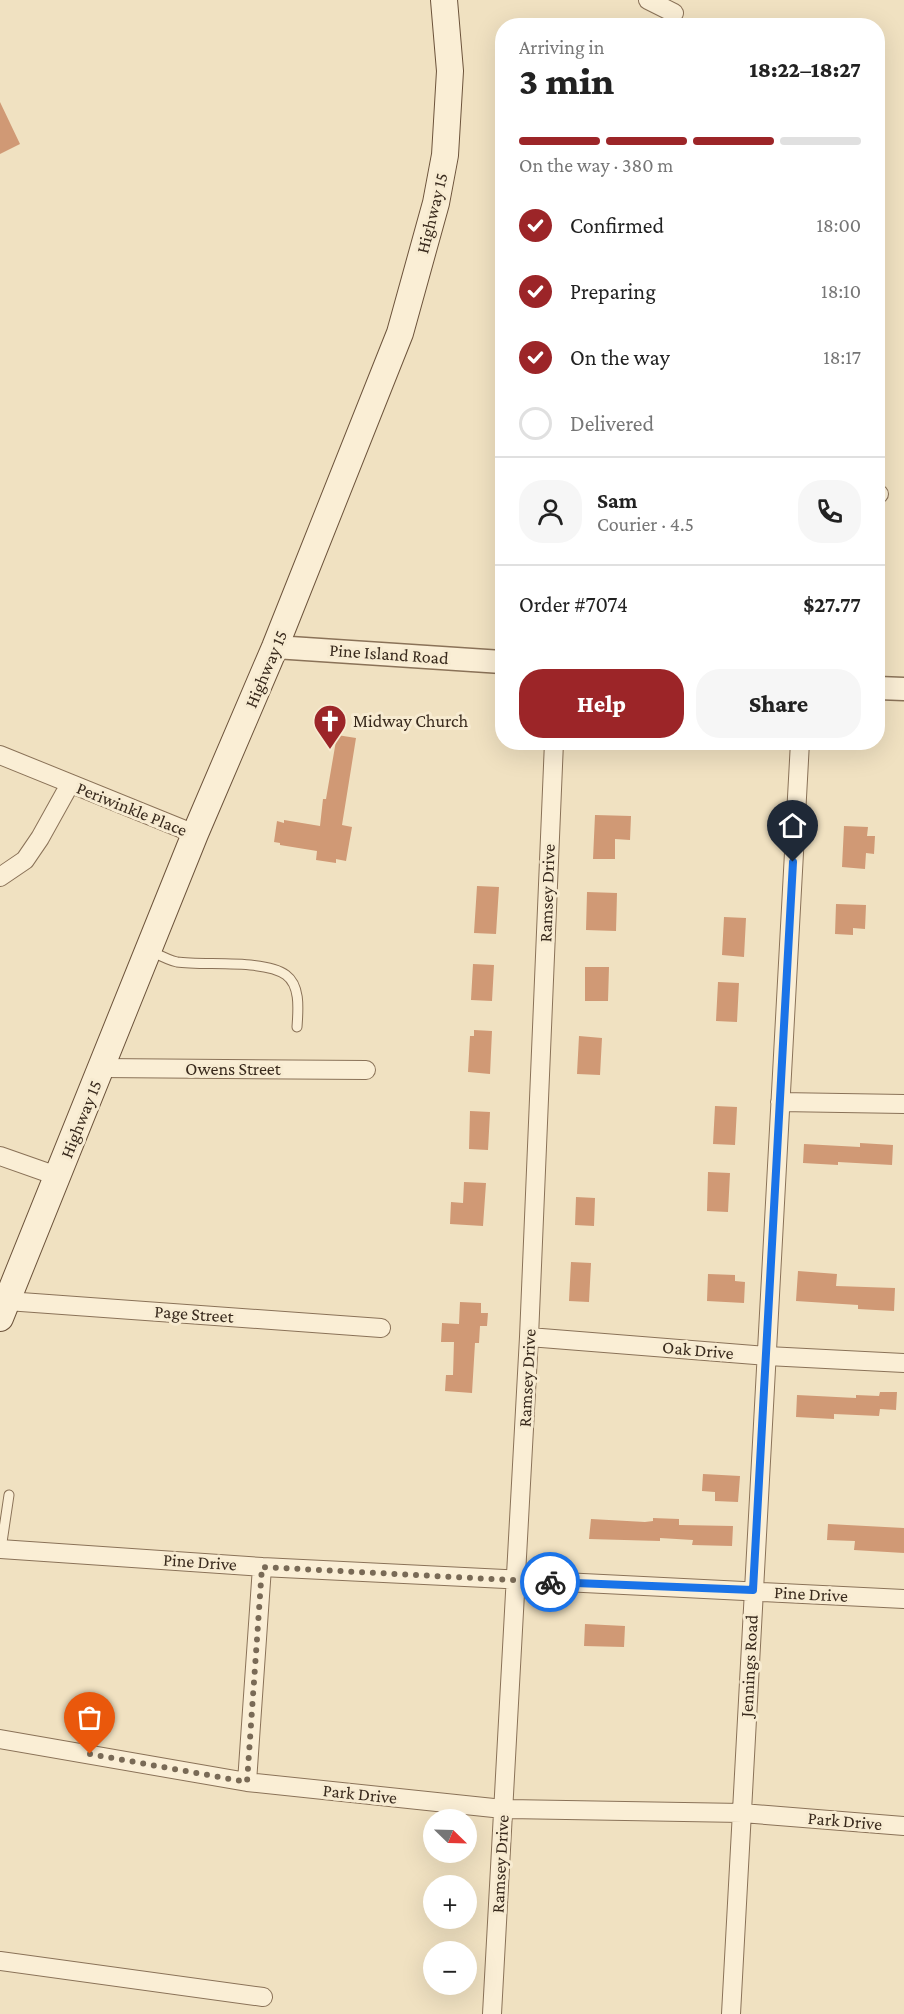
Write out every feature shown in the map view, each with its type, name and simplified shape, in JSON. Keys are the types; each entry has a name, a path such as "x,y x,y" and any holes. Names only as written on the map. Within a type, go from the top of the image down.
{"main road":[{"name":"Highway 15","path":"4,1310 195,834 275,647 400,333 436,203 445,155 450,71 444,0"}],"street":[{"path":"648,0 674,13"},
{"name":"Pine Island Road","path":"275,647 495,662"},
{"path":"885,689 904,690"},
{"name":"Ramsey Drive","path":"492,2014 529,1337 554,750"},
{"name":"Jennings Road","path":"731,2014 800,750"},
{"name":"Periwinkle Place","path":"0,756 195,834"},
{"name":"Periwinkle Place","path":"0,877 25,860 40,838 69,784"},
{"name":"Owens Street","path":"101,1068 366,1071"},
{"path":"780,1102 904,1104"},
{"path":"0,1156 57,1176"},
{"name":"Page Street","path":"4,1310 381,1328"},
{"name":"Oak Drive","path":"529,1337 767,1356 904,1363"},
{"name":"Pine Drive","path":"1,1549 262,1567 904,1599"},
{"path":"247,1782 262,1567"},
{"name":"Park Drive","path":"0,1739 247,1782 503,1809 742,1813 904,1826"},
{"path":"0,1961 263,1997"}],"lane":[{"path":"149,950 175,962 268,967 288,975 295,989 298,1004 297,1027"},
{"path":"1,1549 9,1495"}],"building":[{"path":"0,102 20,144 0,154"},
{"path":"337,735 356,738 342,825 352,827 346,861 336,859 336,863 316,860 317,851 274,842 277,821 284,823 284,820 320,826 323,799 326,799"},
{"path":"595,815 631,816 630,840 615,839 615,859 593,859"},
{"path":"844,826 868,827 867,836 875,836 874,854 866,853 865,869 842,867"},
{"path":"477,886 499,887 496,934 474,933"},
{"path":"587,892 617,893 616,931 586,930"},
{"path":"836,904 866,905 865,929 853,928 853,935 835,934"},
{"path":"724,917 746,918 744,957 722,955"},
{"path":"473,964 494,965 492,1001 471,1000"},
{"path":"585,967 609,967 608,1001 585,1001"},
{"path":"718,982 739,983 737,1022 716,1021"},
{"path":"474,1030 492,1031 490,1074 468,1072 470,1036 474,1036"},
{"path":"579,1036 602,1038 600,1075 577,1074"},
{"path":"715,1106 737,1107 735,1145 713,1144"},
{"path":"470,1111 490,1112 488,1150 469,1149"},
{"path":"860,1143 893,1145 892,1165 803,1163 804,1144 860,1147"},
{"path":"708,1172 730,1173 728,1212 707,1211"},
{"path":"464,1182 486,1183 483,1226 450,1224 451,1202 463,1203"},
{"path":"576,1197 595,1198 594,1226 575,1225"},
{"path":"571,1262 591,1263 589,1302 569,1301"},
{"path":"798,1271 837,1274 836,1286 895,1288 894,1311 858,1309 858,1305 796,1301"},
{"path":"708,1274 735,1275 735,1281 745,1282 744,1303 707,1301"},
{"path":"460,1302 481,1303 481,1313 488,1313 487,1326 480,1326 479,1343 475,1343 472,1393 445,1391 446,1375 453,1375 454,1342 441,1342 442,1323 459,1324"},
{"path":"880,1392 897,1392 896,1410 880,1409 879,1416 834,1414 834,1419 796,1417 797,1395 856,1398 856,1395 879,1396"},
{"path":"703,1474 740,1476 738,1502 715,1501 715,1492 702,1491"},
{"path":"653,1518 679,1519 679,1525 733,1526 732,1546 692,1545 693,1540 660,1538 660,1541 589,1539 591,1519 645,1522 653,1521"},
{"path":"828,1524 904,1528 904,1553 854,1550 855,1541 827,1540"},
{"path":"585,1624 625,1626 624,1647 584,1646"}],"way so far":[{"path":"90,1754 247,1782 262,1567 550,1582"}],"place":[{"name":"Midway Church","path":"330,750"}],"route":[{"path":"550,1582 753,1590 793,862"}]}
